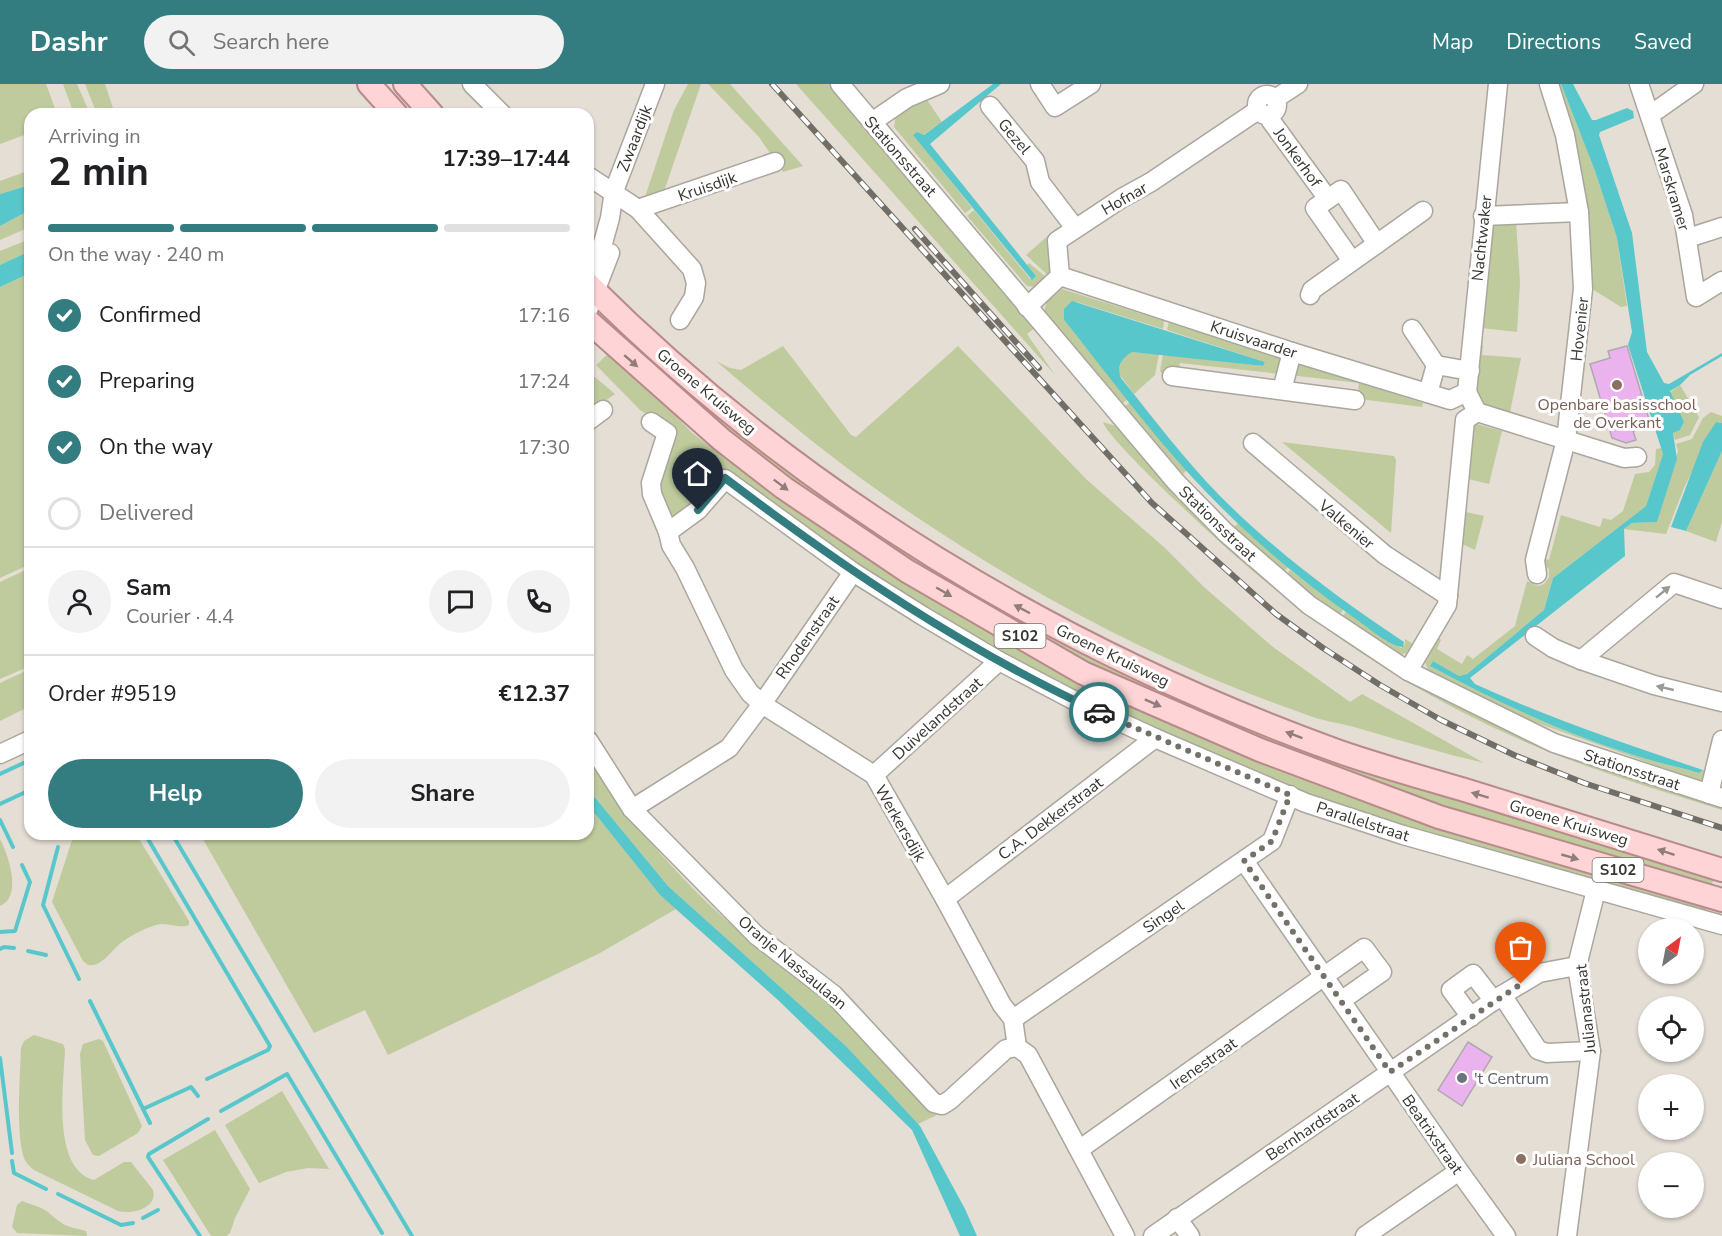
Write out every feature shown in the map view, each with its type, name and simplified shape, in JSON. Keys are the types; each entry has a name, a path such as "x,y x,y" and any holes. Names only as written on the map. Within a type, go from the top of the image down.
{"main road":[{"path":"369,84 391,108"},
{"path":"405,84 427,108"},
{"name":"Groene Kruisweg","path":"594,294 734,414 853,506 997,596 1094,647 1157,678 1245,716 1340,752 1722,870"},
{"name":"Groene Kruisweg","path":"594,326 722,440 784,488 908,571 1083,673 1260,750 1439,817 1722,900"}],"street":[{"path":"472,84 496,108"},
{"name":"Zwaardijk","path":"594,282 621,222 614,191 655,84"},
{"name":"Stationsstraat","path":"840,84 1176,482 1226,533 1310,605 1408,671 1554,743 1716,796"},
{"path":"872,122 907,98 940,84"},
{"path":"1040,84 1055,107 1091,84"},
{"name":"Hofnar","path":"1060,276 1057,241 1122,198 1151,182 1265,101 1298,84"},
{"name":"Nachtwaker","path":"1459,396 1470,371 1498,84"},
{"name":"Hovenier","path":"1537,574 1535,560 1566,440 1583,289 1579,212 1565,135 1549,84"},
{"path":"1650,115 1694,84"},
{"name":"Marskramer","path":"1643,86 1650,115 1683,215 1696,297 1722,281"},
{"name":"Jonkerhof","path":"1265,101 1271,121 1328,199"},
{"name":"Gezel","path":"990,106 1035,161 1040,182 1075,228"},
{"name":"Kruisdijk","path":"637,207 774,162"},
{"path":"594,179 637,207 692,269 696,283 694,297 680,320"},
{"name":"Jonkerhof","path":"1352,261 1315,208 1341,190 1377,244"},
{"path":"1310,295 1312,290 1423,211"},
{"path":"1484,216 1579,212"},
{"path":"1688,238 1722,227"},
{"path":"1027,307 1060,276"},
{"name":"Kruisvaarder","path":"1060,276 1292,352 1428,393 1459,396"},
{"path":"1412,329 1436,365 1470,371"},
{"path":"1282,390 1292,352"},
{"path":"1428,393 1436,365"},
{"path":"1172,376 1355,400"},
{"path":"1408,671 1447,605 1471,416 1459,396"},
{"path":"1471,416 1566,440 1624,458 1638,457"},
{"name":"Werkersdijk","path":"651,422 667,433 651,483 652,494 668,532 670,545 685,568 734,670 750,693 762,704 874,775 1002,1005 1013,1019 1017,1047"},
{"name":"Valkenier","path":"1253,443 1385,555 1448,596"},
{"name":"Parallelstraat","path":"668,532 698,510 725,478 853,572 999,661 1079,703 1155,738 1290,795 1403,835 1722,925"},
{"name":"Rhodenstraat","path":"632,809 729,748 853,572"},
{"path":"1581,660 1674,583 1722,599"},
{"path":"1535,636 1553,648 1581,660 1654,685 1722,702"},
{"name":"Duivelandstraat","path":"874,775 999,661"},
{"name":"C.A. Dekkerstraat","path":"945,899 1155,738"},
{"path":"1716,796 1722,740"},
{"path":"0,754 24,743"},
{"name":"Oranje Nassaulaan","path":"594,749 632,809 756,935 834,995 934,1103 942,1105 950,1100 1006,1049 1017,1047"},
{"name":"Singel","path":"1013,1019 1272,841 1290,795"},
{"name":"Beatrixstraat","path":"1244,861 1458,1171 1506,1236"},
{"name":"Julianastraat","path":"1567,1236 1591,1051 1577,966 1596,890"},
{"path":"1325,976 1364,948 1382,972 1342,1000"},
{"name":"Bernhardstraat","path":"1153,1236 1498,998 1539,973 1577,966"},
{"path":"1471,1017 1451,990 1473,974 1498,998 1538,1050 1547,1053 1591,1051"},
{"name":"Irenestraat","path":"1080,1149 1325,976"},
{"path":"1017,1047 1028,1055 1125,1236"},
{"path":"1365,1236 1458,1171"},
{"path":"1177,1218 1190,1236"}],"green space":[{"path":"0,84 46,84 55,108 24,108 24,135 0,144"},
{"path":"63,84 77,84 87,108 72,108"},
{"path":"85,84 105,84 113,108 95,108"},
{"path":"688,84 701,84 663,194 644,200 674,110"},
{"path":"708,84 730,84 803,166 783,172 759,137"},
{"path":"796,84 831,84 836,89 1036,327 1027,334 1055,375"},
{"path":"1557,84 1561,84 1595,171 1617,238 1627,306 1621,307 1589,287"},
{"path":"923,94 942,122 923,135 914,135 972,208 965,213 894,127 896,116"},
{"path":"24,172 24,187 0,194 0,181"},
{"path":"974,210 1030,279 1036,276 1027,265 1029,263 1046,277 1034,287 1027,286 967,216"},
{"path":"24,213 24,230 0,240 0,226"},
{"path":"1516,220 1520,283 1517,332 1481,328 1491,222"},
{"path":"1058,227 1061,231 1051,278 1026,255"},
{"path":"24,241 24,254 0,265 0,251"},
{"path":"24,276 24,567 0,578 0,287"},
{"path":"1062,289 1164,321 1163,329 1077,302 1064,320 1128,399 1123,403 1046,315 1044,311 1047,302"},
{"path":"1169,322 1284,359 1280,374 1180,363 1178,373 1164,377 1160,371 1163,354 1262,366 1265,362 1167,330"},
{"path":"1477,345 1483,345 1482,355 1521,358 1509,417 1479,407 1473,381"},
{"path":"783,346 851,435 856,437 958,346 1087,480 1273,647 1350,702 1362,694 1484,763 1319,719 1257,697 1094,623 990,564 890,499 845,466 716,361 730,368 741,370"},
{"path":"638,349 772,461 827,500 1112,664 1715,874 1711,888 1429,801 1315,763 1137,690 963,598 769,468 633,353"},
{"path":"1132,352 1159,354 1155,375 1134,394 1118,372 1123,357"},
{"path":"609,353 659,398 691,432 760,485 989,631 1569,866 1707,908 1705,916 1348,811 1141,727 917,608 724,472 692,506 676,515 669,516 659,486 674,432 640,410 596,365"},
{"path":"1293,362 1423,403 1422,407 1360,399 1359,383 1289,375"},
{"path":"594,377 615,394 594,409"},
{"path":"1680,385 1699,417 1690,435 1675,440 1673,433 1680,430 1684,422 1669,393"},
{"path":"1130,402 1187,470 1183,474 1125,406"},
{"path":"1711,412 1722,416 1722,423 1716,422 1684,488 1666,534 1624,529 1632,523 1657,522 1678,451 1676,444 1692,439 1703,418"},
{"path":"1103,422 1122,428 1385,665 1722,805 1722,810 1609,774 1542,749 1490,726 1392,673 1302,611 1259,577 1148,474 1114,438"},
{"path":"1473,423 1502,431 1489,484 1464,478"},
{"path":"1282,442 1394,456 1396,460 1391,533"},
{"path":"1662,448 1663,454 1646,506 1553,578 1544,610 1467,674 1459,676 1433,661 1430,666 1510,707 1565,731 1650,760 1699,773 1703,770 1710,771 1703,782 1518,716 1429,672 1425,662 1439,638 1441,640 1437,649 1462,664 1467,655 1473,659 1515,626 1527,581 1538,586 1544,584 1549,577 1549,569 1539,557 1549,560 1561,515 1600,527 1603,518 1611,520 1623,511 1635,474 1649,472 1655,465 1656,449"},
{"path":"1722,451 1722,522 1716,542 1686,531"},
{"path":"1462,511 1484,516 1475,550 1462,544"},
{"path":"1238,523 1288,567 1282,574 1232,529"},
{"path":"1290,570 1343,610 1338,617 1285,576"},
{"path":"24,571 24,669 0,679 0,582"},
{"path":"1346,612 1401,648 1405,644 1405,639 1413,644 1407,653 1400,655 1340,619"},
{"path":"24,672 24,709 0,721 0,683"},
{"path":"594,766 646,837 691,886 739,932 846,1020 937,1115 918,1124 847,1047 668,886 594,796"},
{"path":"594,812 660,895 676,909 600,953 388,1055 365,1010 314,1033 203,840 594,840"},
{"path":"0,839 10,865 12,885 7,901 0,906"},
{"path":"72,840 140,840 189,921 189,925 156,925 122,942 102,961 88,965 83,961 52,902"},
{"path":"34,1035 63,1044 65,1049 63,1123 71,1160 80,1173 94,1180 124,1162 131,1162 153,1190 154,1196 148,1206 137,1211 118,1211 34,1170 26,1162 20,1130 21,1048 24,1041"},
{"path":"99,1039 103,1041 142,1126 138,1133 99,1156 93,1155 85,1140 80,1054 83,1044"},
{"path":"282,1091 329,1169 308,1168 286,1172 259,1183 225,1125"},
{"path":"215,1130 250,1189 230,1233 226,1236 211,1236 163,1160"},
{"path":"22,1201 45,1210 65,1225 86,1231 87,1236 17,1233 12,1227 17,1205"}],"water":[{"path":"993,84 1001,84 930,144 1036,276 1032,280 913,135 917,132 924,135"},
{"path":"1561,84 1573,84 1592,120 1627,108 1633,111 1634,118 1600,132 1599,135 1632,233 1647,352 1664,383 1669,384 1722,353 1722,356 1690,375 1670,391 1684,422 1680,430 1673,433 1677,459 1657,522 1632,523 1624,529 1625,556 1470,678 1475,684 1559,719 1703,770 1699,773 1656,762 1565,731 1483,694 1430,666 1433,661 1459,676 1467,674 1544,610 1553,578 1646,506 1663,454 1628,345 1632,332 1617,238 1595,171"},
{"path":"24,187 24,213 0,226 0,194"},
{"path":"24,254 24,276 0,287 0,265"},
{"path":"1072,301 1265,362 1263,366 1132,352 1125,357 1119,370 1121,378 1157,423 1221,497 1309,574 1404,642 1403,647 1378,635 1310,585 1268,551 1210,496 1158,438 1064,320 1064,309"},
{"path":"1716,422 1722,423 1722,451 1686,531 1671,527 1703,442"},
{"path":"594,796 668,886 847,1047 920,1126 977,1236 960,1236 912,1130 778,1000 660,895 594,812"}],"building":[{"name":"Openbare basisschool de Overkant","path":"1627,346 1651,426 1633,431 1636,440 1626,443 1612,438 1590,364 1610,358 1608,351"},
{"name":"'t Centrum","path":"1468,1042 1492,1057 1462,1106 1438,1090"}],"waterway":[{"path":"0,774 24,763"},
{"path":"0,804 24,793"},
{"path":"0,820 13,847"},
{"path":"149,840 270,1046 268,1050 207,1079"},
{"path":"176,840 412,1236"},
{"path":"58,847 43,905 79,979"},
{"path":"0,932 15,931 30,882 22,865"},
{"path":"0,949 14,948"},
{"path":"28,951 46,955"},
{"path":"90,1001 150,1123"},
{"path":"0,1058 12,1153"},
{"path":"221,1111 287,1074 382,1233"},
{"path":"143,1109 191,1087 198,1096"},
{"path":"200,1236 148,1157 149,1154 208,1119"},
{"path":"12,1161 14,1173 46,1189"},
{"path":"58,1194 121,1225 133,1223"},
{"path":"143,1218 158,1210"}],"railway":[{"path":"772,84 1152,503 1276,614 1380,685 1441,720 1514,755 1584,783 1722,828"},
{"path":"915,229 1039,368"}],"way so far":[{"path":"1099,712 1290,795 1272,841 1244,861 1390,1072 1521,984"}],"place":[{"name":"Openbare basisschool de Overkant","path":"1617,385"},
{"name":"'t Centrum","path":"1462,1078"},
{"name":"Juliana School","path":"1521,1159"}],"route":[{"path":"698,510 725,478 853,572 923,616 999,661 1099,712"}]}
